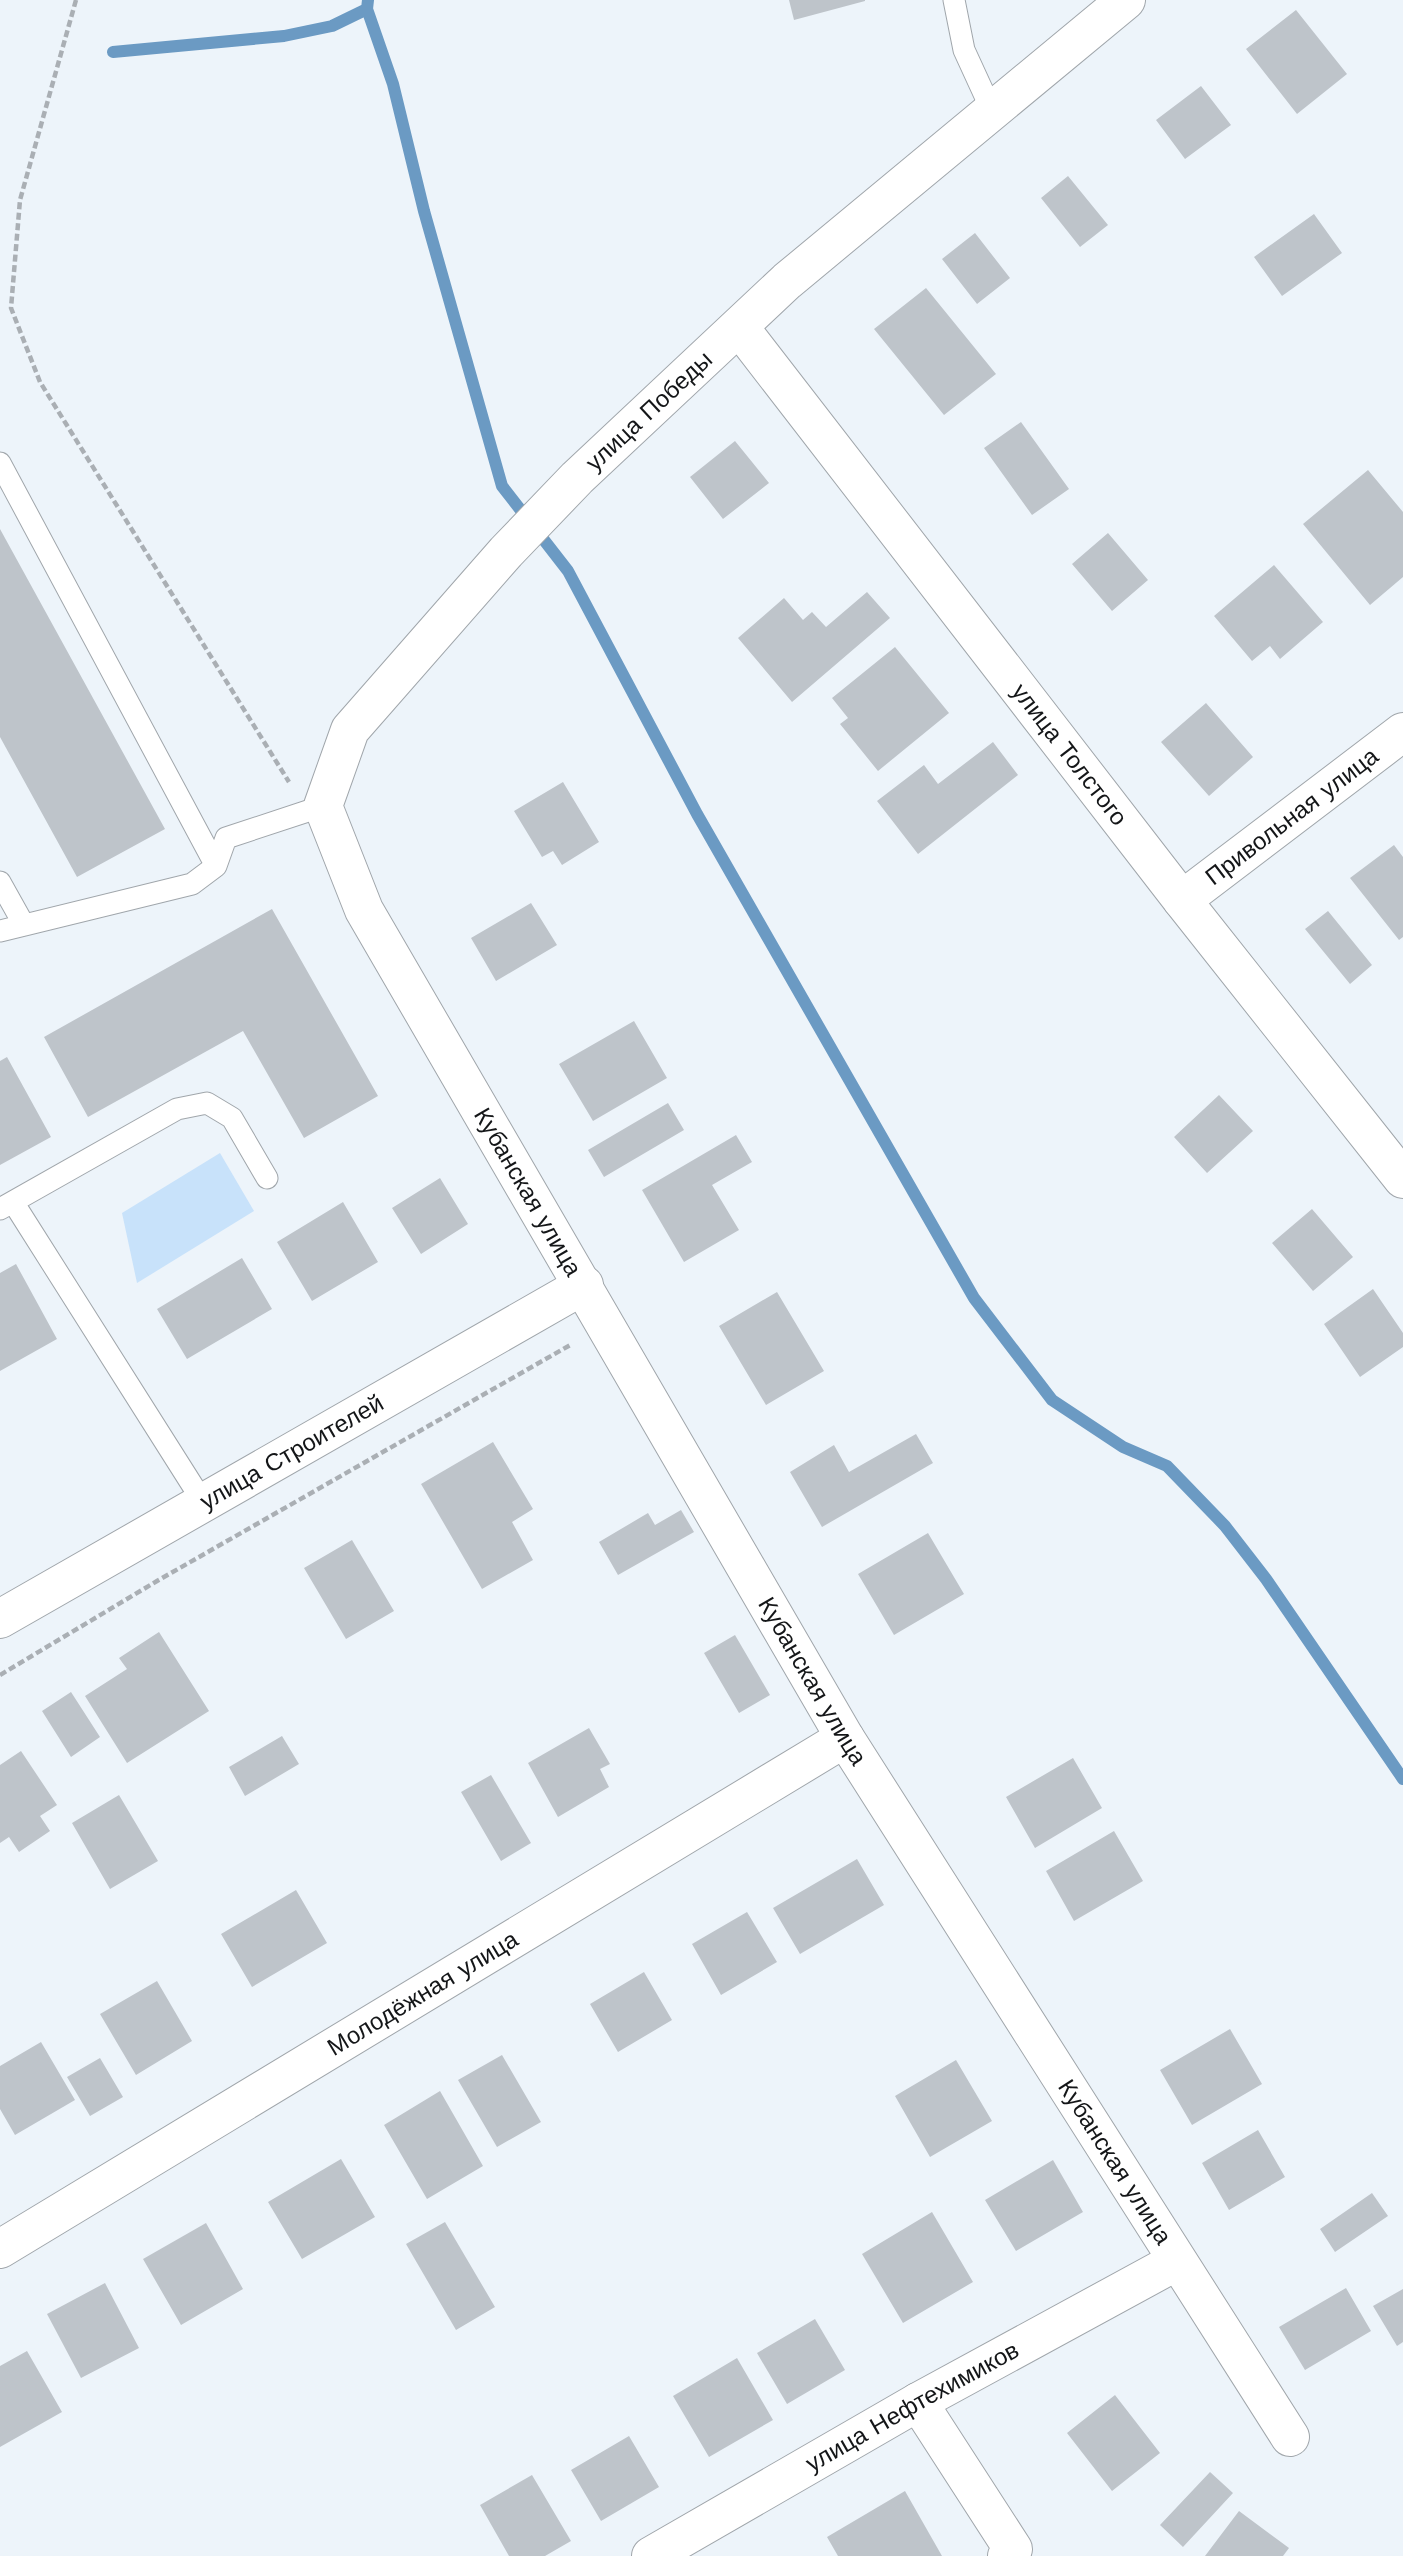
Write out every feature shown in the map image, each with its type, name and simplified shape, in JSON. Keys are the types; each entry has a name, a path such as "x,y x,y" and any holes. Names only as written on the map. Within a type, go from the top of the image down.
{"street":[{"name":"улица Победы","path":"315,809 350,730 506,552 577,478 740,328 787,281 1126,0"},
{"name":"улица Толстого","path":"740,328 1182,900 1403,1179"},
{"name":"Привольная улица","path":"1182,900 1403,732"},
{"name":"Кубанская улица","path":"315,809 365,910 845,1738 1290,2437"},
{"name":"улица Строителей","path":"0,1619 584,1285"},
{"name":"Молодёжная улица","path":"0,2249 845,1738"},
{"name":"улица Нефтехимиков","path":"651,2556 918,2402 1177,2261"},
{"path":"918,2402 1013,2549 1006,2556"}],"lane":[{"path":"954,0 964,50 992,111"},
{"path":"0,463 216,866"},
{"path":"0,931 191,884 216,866 226,838 315,809"},
{"path":"0,882 24,925"},
{"path":"203,1502 6,1206 177,1109 207,1103 232,1118 267,1178"}],"path":[{"path":"75,0 20,200 10,309 40,382 315,809"},
{"path":"0,1675 157,1581 607,1325"}],"shaded area":[{"path":"220,1153 254,1211 137,1283 122,1213"}],"building":[{"path":"789,0 865,0 865,1 794,20"},
{"path":"1296,10 1347,74 1297,114 1246,49"},
{"path":"1201,86 1231,125 1185,159 1156,120"},
{"path":"1068,176 1108,225 1080,247 1041,198"},
{"path":"1314,214 1342,253 1282,296 1254,257"},
{"path":"975,233 1010,278 977,304 942,259"},
{"path":"926,288 996,374 944,415 874,329"},
{"path":"1021,422 1069,489 1032,515 984,448"},
{"path":"735,441 769,483 723,519 690,477"},
{"path":"1368,470 1403,512 1403,577 1370,605 1303,524"},
{"path":"0,529 165,829 77,877 0,737"},
{"path":"1108,533 1148,580 1112,611 1072,564"},
{"path":"1274,565 1323,622 1280,659 1270,646 1252,661 1214,616"},
{"path":"867,592 890,618 792,702 738,638 784,598 803,620 812,612 826,627"},
{"path":"895,647 949,713 878,771 840,724 848,718 832,698"},
{"path":"1206,703 1253,757 1209,796 1161,742"},
{"path":"993,742 1018,775 918,854 877,801 924,765 938,784"},
{"path":"563,782 599,842 562,865 553,851 542,857 514,811"},
{"path":"1394,845 1403,857 1403,937 1399,940 1350,878"},
{"path":"531,903 557,945 496,981 471,938"},
{"path":"272,909 378,1096 304,1138 243,1031 88,1117 44,1037"},
{"path":"1328,911 1372,965 1350,984 1305,929"},
{"path":"634,1021 667,1078 593,1121 559,1064"},
{"path":"7,1057 51,1137 0,1165 0,1061"},
{"path":"1219,1095 1253,1131 1207,1173 1174,1137"},
{"path":"668,1103 684,1130 604,1177 588,1150"},
{"path":"736,1135 752,1162 712,1185 739,1230 684,1262 642,1190"},
{"path":"440,1178 468,1224 421,1254 392,1208"},
{"path":"343,1202 378,1262 312,1301 277,1242"},
{"path":"1312,1209 1353,1257 1313,1291 1272,1243"},
{"path":"242,1258 272,1309 187,1359 157,1309"},
{"path":"16,1264 57,1339 0,1371 0,1273"},
{"path":"1373,1289 1403,1333 1403,1347 1360,1377 1324,1324"},
{"path":"777,1292 824,1371 766,1405 719,1326"},
{"path":"916,1434 933,1463 822,1527 790,1472 834,1445 849,1472"},
{"path":"493,1442 533,1509 512,1522 533,1560 482,1589 421,1484"},
{"path":"681,1510 694,1532 618,1575 599,1542 648,1513 655,1525"},
{"path":"928,1533 964,1594 894,1635 858,1574"},
{"path":"352,1540 394,1611 346,1639 304,1568"},
{"path":"159,1632 209,1711 127,1763 85,1696 127,1669 119,1658"},
{"path":"735,1635 770,1695 739,1713 704,1653"},
{"path":"71,1692 100,1737 71,1757 42,1711"},
{"path":"589,1728 610,1764 600,1769 609,1787 558,1817 528,1763"},
{"path":"282,1736 299,1764 245,1796 229,1767"},
{"path":"21,1751 57,1805 40,1816 50,1831 19,1852 9,1837 0,1843 0,1765"},
{"path":"1073,1758 1102,1808 1035,1848 1006,1797"},
{"path":"491,1775 531,1843 501,1861 461,1792"},
{"path":"119,1795 158,1861 110,1889 72,1823"},
{"path":"1114,1831 1143,1881 1074,1921 1046,1871"},
{"path":"857,1859 884,1905 800,1954 773,1908"},
{"path":"296,1890 327,1943 252,1987 221,1934"},
{"path":"747,1912 777,1962 721,1995 692,1944"},
{"path":"644,1972 672,2020 618,2052 590,2004"},
{"path":"157,1981 192,2041 136,2075 100,2014"},
{"path":"1230,2029 1262,2084 1192,2125 1160,2070"},
{"path":"41,2042 75,2100 15,2135 0,2109 0,2066"},
{"path":"502,2055 541,2122 497,2147 458,2080"},
{"path":"100,2058 123,2097 90,2116 67,2077"},
{"path":"956,2060 992,2121 930,2157 895,2096"},
{"path":"440,2091 483,2166 427,2199 384,2125"},
{"path":"1258,2130 1285,2177 1229,2210 1202,2163"},
{"path":"341,2159 375,2217 302,2259 268,2202"},
{"path":"1053,2160 1083,2212 1016,2251 985,2200"},
{"path":"1372,2193 1388,2216 1335,2252 1320,2229"},
{"path":"932,2212 973,2282 903,2323 862,2254"},
{"path":"445,2222 495,2307 456,2330 406,2244"},
{"path":"206,2223 243,2289 181,2325 143,2259"},
{"path":"105,2283 139,2348 81,2378 47,2314"},
{"path":"1346,2288 1371,2331 1305,2370 1279,2327"},
{"path":"1403,2289 1403,2342 1397,2346 1373,2306"},
{"path":"815,2319 845,2370 787,2404 757,2353"},
{"path":"27,2351 62,2412 0,2447 0,2366"},
{"path":"737,2358 773,2420 709,2457 673,2396"},
{"path":"1115,2395 1160,2453 1112,2491 1067,2433"},
{"path":"629,2436 659,2487 601,2521 571,2470"},
{"path":"1210,2472 1233,2493 1183,2547 1160,2525"},
{"path":"532,2475 571,2541 545,2556 509,2556 480,2505"},
{"path":"905,2491 942,2556 838,2556 827,2537"},
{"path":"1239,2511 1289,2548 1283,2556 1205,2556"}],"waterway":[{"path":"368,0 367,9 393,84 424,211 502,486 568,571 697,814 974,1298 1052,1400 1123,1447 1167,1466 1225,1526 1266,1579 1403,1779"},
{"path":"113,52 284,36 332,26 367,9"}]}
